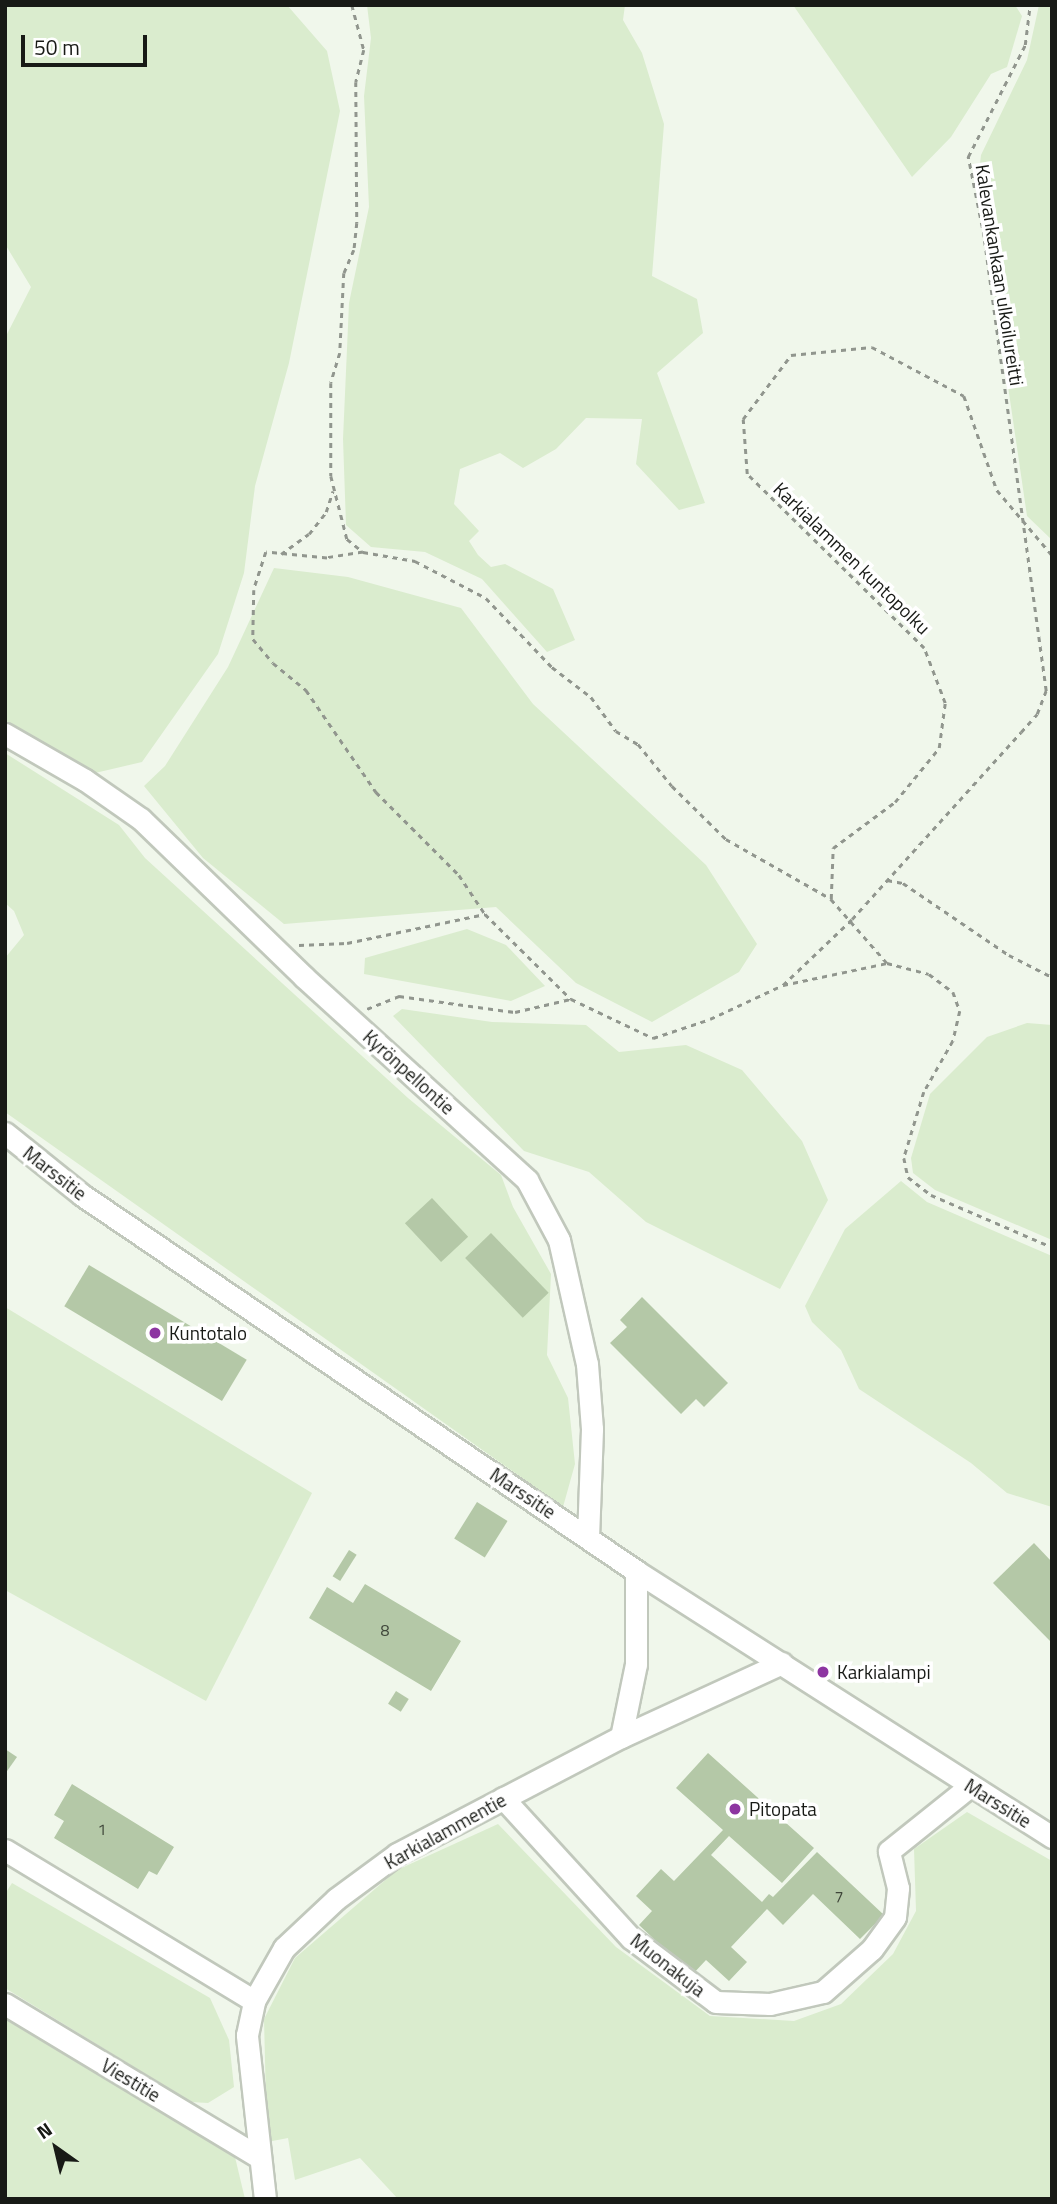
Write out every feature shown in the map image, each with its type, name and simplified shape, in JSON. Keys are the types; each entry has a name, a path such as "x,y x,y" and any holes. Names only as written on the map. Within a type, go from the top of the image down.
{"street":[{"name":"Kyrönpellontie","path":"5,734 85,780 141,819 352,1021 510,1163 548,1211 570,1275 587,1364 592,1429 589,1537"},
{"name":"Marssitie","path":"5,1133 82,1195 636,1571 1052,1837"},
{"path":"621,1737 636,1664 636,1571"},
{"name":"Karkialammentie","path":"265,2199 257,2156 247,2035 254,2000 284,1948 336,1899 397,1854 621,1737 782,1662"},
{"name":"Muonakuja","path":"503,1798 631,1938 716,2002 770,2004 823,1992 872,1949 895,1917 898,1888 889,1851 970,1786"},
{"path":"5,1850 254,2000"},
{"name":"Viestitie","path":"5,2004 257,2156"}],"path":[{"path":"352,5 364,50 356,82 357,223 354,250 344,273 340,353 331,383 333,489 342,530 363,552"},
{"name":"Kalevankankaan ulkoilureitti","path":"783,985 852,919 1037,713 1046,691 1020,519 984,237 968,157 1025,45 1030,5"},
{"name":"Karkialammen kuntopolku","path":"831,899 834,848 895,802 939,748 945,703 924,648 747,474 743,419 791,355 872,347 964,396 996,490 1052,555"},
{"path":"281,554 309,534 326,512 333,489"},
{"path":"887,963 852,919 831,899 726,839 672,786 638,744 616,731 591,697 552,667 486,598 415,561 363,552 327,558 266,552 254,590 253,639 273,663 306,690 376,792 459,875 485,914 571,999 653,1038 710,1019 783,985 887,963 929,974 953,992 960,1011 953,1041 924,1092 909,1138 904,1158 908,1177 932,1195 1052,1247"},
{"path":"887,880 903,883 1009,955 1052,977"},
{"path":"278,952 303,944 347,943 485,914"},
{"path":"352,1021 374,1002 399,996 515,1012 571,999"}],"green space":[{"path":"5,5 287,5 327,51 340,111 289,363 255,486 244,573 218,654 142,762 95,773 5,721 5,338 31,287 5,244"},
{"path":"367,5 625,5 623,20 642,53 664,124 652,276 697,299 703,333 657,373 705,503 679,510 636,464 642,419 586,418 556,449 523,468 500,453 460,469 454,504 479,531 469,541 478,555 491,567 505,564 553,589 575,640 547,652 482,579 425,552 371,547 346,525 343,439 349,303 369,207 364,96 371,38"},
{"path":"793,5 1015,5 1022,16 1007,67 991,74 951,137 912,177"},
{"path":"1039,5 1052,5 1052,540 1027,516 978,181 981,155 1027,60"},
{"path":"274,568 348,577 461,608 533,704 706,865 757,944 739,972 652,1022 576,983 496,907 284,924 203,858 144,786 165,766 228,667"},
{"path":"5,753 119,825 145,858 408,1098 501,1175 513,1207 551,1274 547,1355 568,1398 575,1464 563,1507 5,1112 5,958 24,935 14,911 5,903"},
{"path":"467,929 506,945 545,986 511,1001 364,974 365,958"},
{"path":"402,1009 492,1022 586,1025 619,1052 686,1045 742,1070 802,1141 828,1200 780,1289 646,1222 589,1172 524,1151 393,1016"},
{"path":"1027,1023 1052,1025 1052,1240 935,1190 913,1173 911,1158 930,1094 987,1037"},
{"path":"901,1181 927,1202 1052,1256 1052,1507 1007,1493 971,1463 859,1389 841,1350 812,1322 805,1306 845,1229"},
{"path":"5,1307 312,1493 206,1701 5,1590"},
{"path":"967,1812 1052,1861 1052,2199 398,2199 360,2158 295,2180 288,2138 267,2142 264,2019 295,1958 397,1870 498,1824 616,1947 710,2016 794,2021 841,2004 893,1954 916,1911 914,1849"},
{"path":"12,1883 210,1998 229,2040 234,2087 208,2103 191,2102 5,1988 5,1894"},
{"path":"5,2019 235,2157 245,2199 5,2199"}],"building":[{"path":"432,1198 468,1237 441,1262 405,1223"},
{"path":"491,1233 549,1293 523,1318 465,1258"},
{"name":"Kuntotalo","path":"89,1265 247,1360 222,1401 64,1306"},
{"path":"642,1297 728,1383 704,1407 696,1399 681,1414 610,1343 627,1327 620,1320"},
{"path":"477,1502 508,1521 485,1558 454,1538"},
{"path":"1034,1543 1052,1562 1052,1643 993,1583"},
{"path":"349,1550 357,1555 340,1581 333,1576"},
{"path":"365,1584 461,1641 431,1691 309,1618 327,1587 353,1603"},
{"path":"396,1691 409,1699 401,1712 388,1704"},
{"path":"5,1749 17,1757 5,1774"},
{"path":"708,1753 814,1848 782,1883 729,1836 711,1855 762,1902 769,1894 773,1897 817,1852 884,1915 860,1939 813,1894 783,1925 767,1909 731,1947 747,1962 729,1981 706,1960 692,1975 639,1925 652,1911 636,1896 661,1869 674,1881 723,1830 676,1788"},
{"path":"72,1784 174,1847 157,1875 149,1871 138,1889 54,1838 64,1821 54,1815"}],"place":[{"name":"Kuntotalo","path":"155,1333"},
{"name":"Karkialampi","path":"823,1672"},
{"name":"Pitopata","path":"735,1809"}]}
